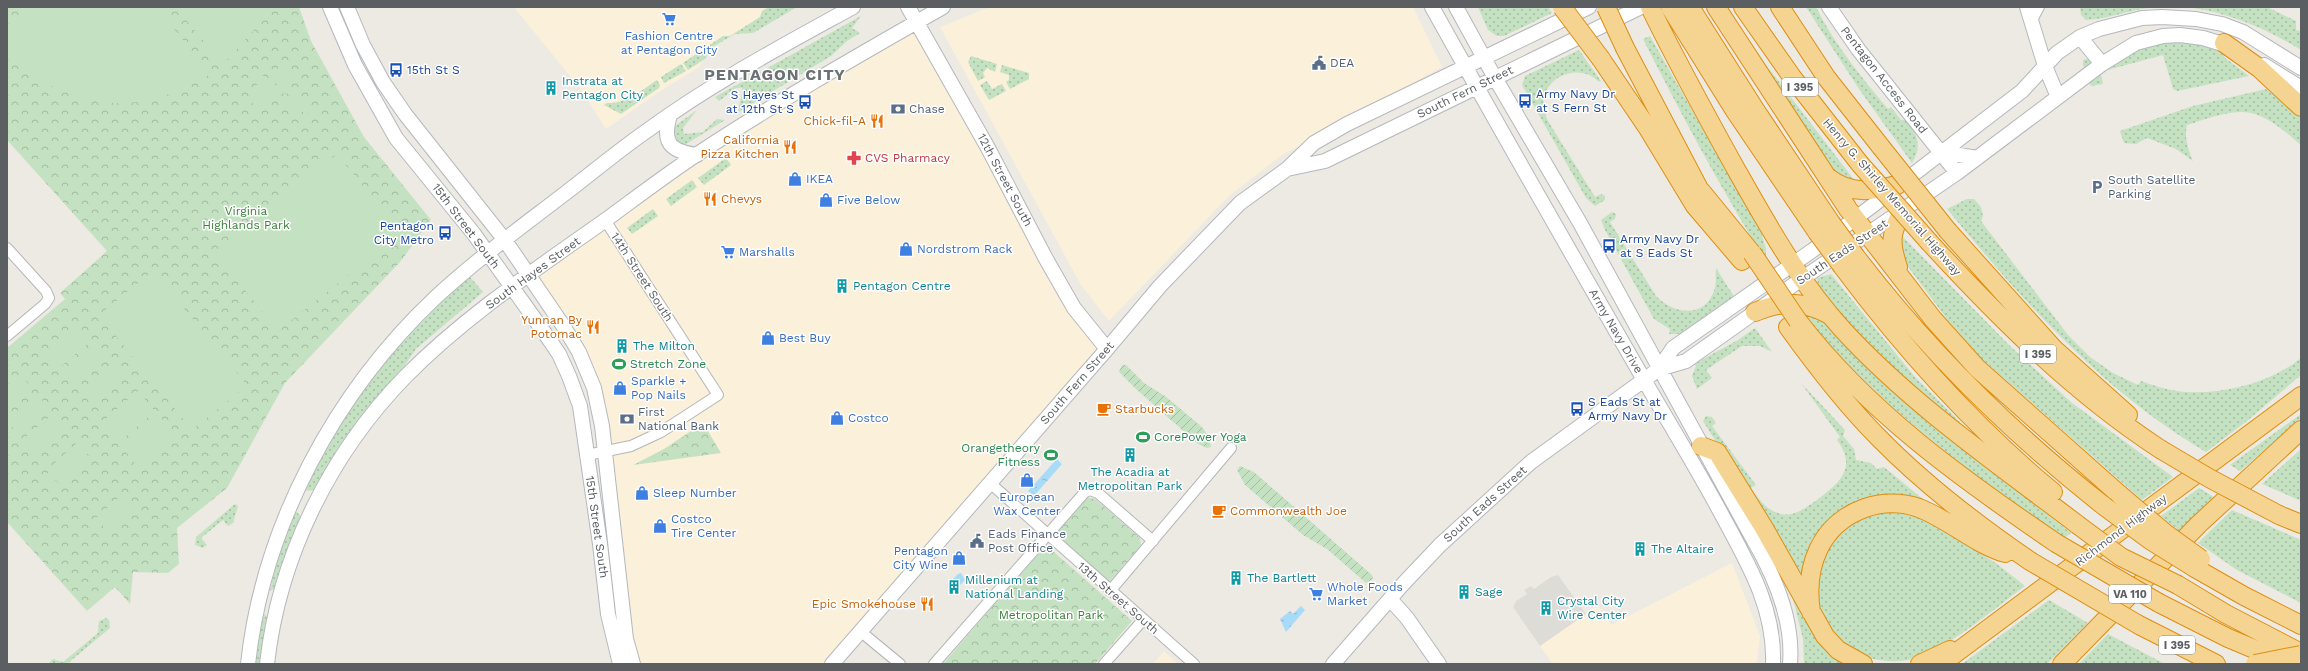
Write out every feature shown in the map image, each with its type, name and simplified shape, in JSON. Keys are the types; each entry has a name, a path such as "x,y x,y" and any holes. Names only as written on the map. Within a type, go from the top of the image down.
{"highway":[{"path":"1562,7 1601,59 1649,130 1695,206 1747,257"},
{"name":"I 395","path":"1606,7 1625,48 1700,191 1852,409 1901,460 1973,521 2030,561 2139,625 2216,664"},
{"path":"1650,7 1716,133 1798,271 1830,315 1856,344 1904,389 2082,522"},
{"path":"1716,7 1822,171 1856,218 1938,324 1977,368 2165,533 2198,564"},
{"name":"Henry G. Shirley Memorial Highway","path":"1743,7 1792,77 1860,164 1930,243 2000,317 2065,378 2114,417 2160,449 2215,481 2279,515 2301,524"},
{"path":"1780,7 1826,77 1948,231 2054,349 2114,402 2160,449"},
{"path":"1792,7 1876,141"},
{"path":"1683,13 1743,123 1849,261 1903,344 1947,392 2008,452 2121,557 2178,585 2226,614 2301,654"},
{"path":"2224,43 2246,55 2301,107"},
{"path":"1822,171 1836,184 1850,189 1877,190 1897,185"},
{"path":"1903,210 1894,228 1891,241 1903,279"},
{"path":"1849,261 1975,394 2029,445 2104,506 2150,540 2255,591 2301,624"},
{"path":"1754,312 1775,304 1788,303 1807,305 1830,315"},
{"path":"1793,324 1888,416 1959,474 2056,543 2159,603 2228,638 2289,664"},
{"path":"2252,432 2301,388"},
{"name":"Richmond Highway","path":"1941,664 2301,396"},
{"name":"VA 110","path":"2062,664 2199,524 2301,430"},
{"path":"1695,450 1717,452 1764,528 1811,612 1831,643 1848,657 1863,664"},
{"path":"1811,612 1809,591 1811,570 1822,541 1841,520 1858,510 1878,504 1898,504 1918,508 1963,530 1991,549 2030,561"},
{"path":"1920,664 1978,636"},
{"path":"2255,664 2301,654"}],"street":[{"name":"15th Street South","path":"330,7 355,65 396,138 487,253 559,354 569,376 580,406 588,455 608,614 620,664"},
{"name":"15th Street South","path":"347,7 363,45 383,82 405,114 504,239 527,275 564,327 579,352 594,388 605,451 626,639 633,664"},
{"path":"248,664 259,596 272,552 295,495 330,429 362,381 401,332 436,298 504,239 670,115 853,7"},
{"name":"12th Street South","path":"908,7 988,148 1046,259 1074,308 1107,349"},
{"name":"South Hayes Street","path":"266,664 278,600 297,544 315,504 339,461 382,404 405,378 430,354 527,275 697,155 814,81 943,7"},
{"name":"Army Navy Drive","path":"1432,7 1644,380 1695,450 1774,578 1781,597 1788,629 1790,664"},
{"name":"Army Navy Drive","path":"1456,7 1494,78 1580,223 1659,369 1695,450 1760,588 1772,631 1773,664"},
{"name":"South Fern Street","path":"832,664 1107,349 1160,286 1240,203 1287,169 1314,143 1347,124 1589,7"},
{"name":"South Fern Street","path":"1287,169 1325,161 1476,86 1641,7"},
{"name":"Pentagon Access Road","path":"1829,7 1858,49 1957,173"},
{"path":"2027,7 2045,66 2058,97"},
{"path":"2031,22 2039,7"},
{"name":"South Eads Street","path":"1333,664 1390,599 1458,527 1514,475 1659,369 1686,361 1754,312 1856,218 1897,185 2022,91 2057,53 2080,37 2121,22 2162,16 2196,19 2222,24 2263,43 2301,68"},
{"name":"South Eads Street","path":"1659,369 1673,348 1798,271 1868,233 1903,210 1957,173 2102,64 2136,42 2150,38 2180,35 2224,43"},
{"path":"2080,37 2102,64"},
{"path":"2246,55 2301,88"},
{"path":"670,115 666,134 670,144 683,153 697,155"},
{"path":"1941,152 1977,158"},
{"name":"14th Street South","path":"605,220 718,395 661,432 631,446 605,451"},
{"path":"7,248 46,291 49,298 45,304 7,336"},
{"path":"1110,591 1231,448"},
{"path":"588,455 605,451"},
{"name":"13th Street South","path":"990,483 1046,535 1194,664"},
{"path":"934,664 1081,495 1090,490 1098,493 1153,541"},
{"path":"1390,599 1407,618 1439,664"},
{"path":"1104,664 1143,620"},
{"path":"1772,631 1788,629"},
{"path":"860,632 900,664"}],"shaded area":[{"path":"514,7 797,7 764,15 753,33 735,34 711,48 699,67 656,94 606,129 582,91"},
{"path":"990,7 1413,7 1442,67 1282,155 1229,196 1109,321 1081,285 940,27"},
{"path":"917,22 1046,259 1107,349 832,664 633,664 594,388 527,275 697,155"},
{"path":"1732,563 1760,636 1757,664 1553,664 1540,646 1597,605 1611,625"},
{"name":"Crystal City Wire Center","path":"1558,575 1586,614 1540,646 1513,607 1516,601 1527,594 1524,590 1531,586 1534,589 1551,577"},
{"path":"1164,651 1178,664 1153,664"}],"green space":[{"name":"Virginia Highlands Park","path":"7,7 299,7 311,41 364,137 431,220 400,262 285,383 227,488 177,528 179,564 168,573 133,572 130,604 115,587 87,611 7,522 7,348 65,299 60,293 107,251 7,140"},
{"path":"38,7 156,7 210,74 183,89 157,98 131,103 106,102 81,98 56,88 31,74 7,56 7,33"},
{"path":"175,7 267,7 255,29 223,64"},
{"path":"769,7 797,7 753,33 735,34 711,48 705,59 688,70 683,63 723,36 730,36 760,17 762,11"},
{"path":"1478,7 1548,7 1552,13 1504,36 1497,36 1488,30"},
{"path":"1726,7 1767,66 1858,185 1837,177"},
{"path":"1806,7 1816,7 1831,34 1868,85 1888,109 1891,107 1901,120 1907,120 1911,125 1916,136 1918,146 1912,163 1859,89"},
{"path":"2080,7 2160,7 2140,9 2102,18 2086,20 2081,15"},
{"path":"2188,7 2269,8 2296,21 2296,30 2301,31 2301,50 2266,31 2247,23 2208,11"},
{"path":"861,16 852,28 860,33 847,41 831,56 737,113 742,88 732,90 719,101 715,97"},
{"path":"1650,36 1761,232 1766,249 1766,256 1764,258 1716,177 1657,67 1643,39"},
{"path":"2153,42 2191,44 2211,47 2226,54 2224,57 2249,76 2177,91 2173,89 2163,55 2100,72 2103,84 2091,86 2083,65 2083,60 2120,48"},
{"path":"1579,50 1601,81 1599,82 1592,76 1584,73 1567,74 1553,82 1547,89 1543,100 1548,121 1595,197 1601,194 1605,196 1605,200 1595,206 1586,198 1522,85 1525,76"},
{"path":"971,56 997,64 995,72 987,68 983,73 985,77 978,81 968,62"},
{"path":"681,64 686,71 664,83 661,77"},
{"path":"1002,65 1029,73 1029,79 1010,89 1006,82 1009,80 1009,75 1000,72"},
{"path":"278,67 292,69 290,94 276,93"},
{"path":"262,75 276,82 262,108 248,101"},
{"path":"657,80 660,85 659,88 621,114 604,105 627,99"},
{"path":"987,81 992,89 1002,84 1006,91 989,100 980,85"},
{"path":"2266,89 2301,116 2301,145 2272,122 2248,112 2223,114 2187,125 2187,143 2193,161 2176,149 2147,138 2136,144 2124,143 2120,131 2193,106"},
{"path":"288,97 311,106 308,114 285,105"},
{"path":"697,110 683,128 684,134 703,132 717,119 725,120 683,146 674,140 675,126"},
{"path":"337,154 401,233 278,331 214,252"},
{"path":"726,158 731,165 704,185 698,178"},
{"path":"692,180 697,187 671,206 666,199"},
{"path":"1967,199 1974,199 1981,207 1983,216 1981,221 2068,335 2090,357 2113,373 2138,385 2141,381 2168,389 2186,392 2216,391 2246,385 2275,374 2289,367 2301,358 2301,375 2247,421 2206,452 2168,428 2098,373 2035,310 1947,209"},
{"path":"653,209 658,216 632,234 627,228"},
{"path":"1612,212 1616,214 1615,219 1610,222 1656,296 1663,302 1679,310 1688,311 1696,310 1703,306 1709,300 1714,291 1716,268 1735,298 1681,334 1669,334 1670,329 1654,319 1605,230 1601,220"},
{"path":"1903,237 2011,347 2072,403 2173,477 2142,500 1981,358 1947,319 1903,260 1900,249"},
{"path":"153,271 247,385 192,430 99,315"},
{"path":"1831,274 1915,377 1974,436 1972,438 1861,340 1815,286 1818,284 1817,278"},
{"path":"470,277 483,292 416,349 399,374 353,429 314,490 307,491 306,486 332,437 365,388 397,349 432,312"},
{"path":"1812,310 1977,460 2071,533 2063,539 1926,436 1863,379 1833,348 1805,316"},
{"path":"79,326 91,341 60,367 48,353"},
{"path":"1755,328 1772,352 1760,346 1742,346 1706,370 1712,378 1697,389 1692,376 1696,366 1694,364 1738,340"},
{"path":"94,346 107,360 76,386 64,372"},
{"path":"111,365 123,379 92,405 80,391"},
{"path":"1122,365 1126,365 1144,383 1165,396 1202,427 1209,437 1211,447 1207,448 1198,444 1137,390 1119,372"},
{"path":"21,375 33,389 7,411 7,387"},
{"path":"1801,383 1845,430 1843,436 1854,449 1856,460 1871,463 1877,469 1884,467 1929,504 1859,503 1802,579 1703,421 1706,416 1712,417 1716,423 1712,426 1756,485 1751,488 1767,507 1781,514 1786,515 1796,513 1817,500 1839,481 1846,467 1846,459 1843,450 1837,440 1840,437"},
{"path":"138,391 155,411 118,443 101,423"},
{"path":"37,394 49,409 18,435 7,420"},
{"path":"53,414 65,428 34,454 22,440"},
{"path":"158,414 174,434 137,466 120,445"},
{"path":"2301,414 2301,420 2240,471 2230,465"},
{"path":"703,423 721,453 633,465 664,449"},
{"path":"85,442 91,450 87,454 89,458 59,484 56,480 51,484 44,476 49,472 47,470 77,443 80,446"},
{"path":"2301,449 2301,501 2262,484"},
{"path":"1240,466 1254,472 1372,575 1373,579 1366,583 1327,549 1303,535 1245,485 1237,470"},
{"path":"2199,488 2214,497 2179,531 2161,516"},
{"path":"123,494 136,510 110,533 96,518"},
{"name":"Metropolitan Park","path":"1086,497 1095,499 1140,538 1141,545 1109,582 1057,536 1059,528"},
{"path":"235,504 238,506 233,523 228,526 223,520 201,538 207,545 203,548 195,545 196,537"},
{"path":"2232,510 2301,540 2301,603 2237,570 2198,543"},
{"path":"297,512 301,517 275,588 270,591 277,559 294,513"},
{"path":"1883,512 1911,515 1934,523 1997,564 2025,586 1952,640 1921,656 1908,660 1887,661 1868,658 1851,651 1837,640 1827,626 1820,609 1817,591 1820,570 1830,545 1844,529 1865,517"},
{"name":"Metropolitan Park","path":"1046,545 1132,621 1095,664 943,664"},
{"path":"1790,586 1847,664 1804,664 1803,639"},
{"path":"2049,600 2088,623 2047,664 1962,664"},
{"path":"264,614 268,618 260,664 253,664 261,615"},
{"path":"106,618 109,620 110,628 67,664 48,664 53,659 63,662 98,633 99,621"},
{"path":"2108,634 2165,664 2079,664"}],"water":[{"path":"1057,459 1062,464 1034,496 1028,491"},
{"path":"961,573 965,580 954,591 947,585"},
{"path":"1301,606 1305,610 1286,632 1280,619 1290,611 1293,614"}],"place":[{"name":"Fashion Centre at Pentagon City","path":"669,19"},
{"name":"DEA","path":"1319,63"},
{"name":"15th St S","path":"396,70"},
{"name":"Instrata at Pentagon City","path":"551,88"},
{"name":"Army Navy Dr at S Fern St","path":"1525,101"},
{"name":"S Hayes St at 12th St S","path":"805,102"},
{"name":"Chase","path":"898,109"},
{"name":"Chick-fil-A","path":"877,121"},
{"name":"California Pizza Kitchen","path":"790,147"},
{"name":"CVS Pharmacy","path":"854,158"},
{"name":"IKEA","path":"795,179"},
{"name":"South Satellite Parking","path":"2097,187"},
{"name":"Chevys","path":"710,199"},
{"name":"Five Below","path":"826,200"},
{"name":"Pentagon City Metro","path":"445,233"},
{"name":"Army Navy Dr at S Eads St","path":"1609,246"},
{"name":"Nordstrom Rack","path":"906,249"},
{"name":"Marshalls","path":"728,252"},
{"name":"Pentagon Centre","path":"842,286"},
{"name":"Yunnan By Potomac","path":"593,327"},
{"name":"Best Buy","path":"768,338"},
{"name":"The Milton","path":"622,346"},
{"name":"Stretch Zone","path":"619,364"},
{"name":"Sparkle + Pop Nails","path":"620,388"},
{"name":"Starbucks","path":"1104,409"},
{"name":"S Eads St at Army Navy Dr","path":"1577,409"},
{"name":"Costco","path":"837,418"},
{"name":"First National Bank","path":"627,419"},
{"name":"CorePower Yoga","path":"1143,437"},
{"name":"Orangetheory Fitness","path":"1051,455"},
{"name":"The Acadia at Metropolitan Park","path":"1130,455"},
{"name":"European Wax Center","path":"1027,480"},
{"name":"Sleep Number","path":"642,493"},
{"name":"Commonwealth Joe","path":"1219,511"},
{"name":"Costco Tire Center","path":"660,526"},
{"name":"Eads Finance Post Office","path":"977,541"},
{"name":"The Altaire","path":"1640,549"},
{"name":"Pentagon City Wine","path":"959,558"},
{"name":"The Bartlett","path":"1236,578"},
{"name":"Millenium at National Landing","path":"954,587"},
{"name":"Sage","path":"1464,592"},
{"name":"Whole Foods Market","path":"1316,594"},
{"name":"Epic Smokehouse","path":"927,604"},
{"name":"Crystal City Wire Center","path":"1546,608"}],"district":[{"name":"PENTAGON CITY","path":"775,74"}]}
